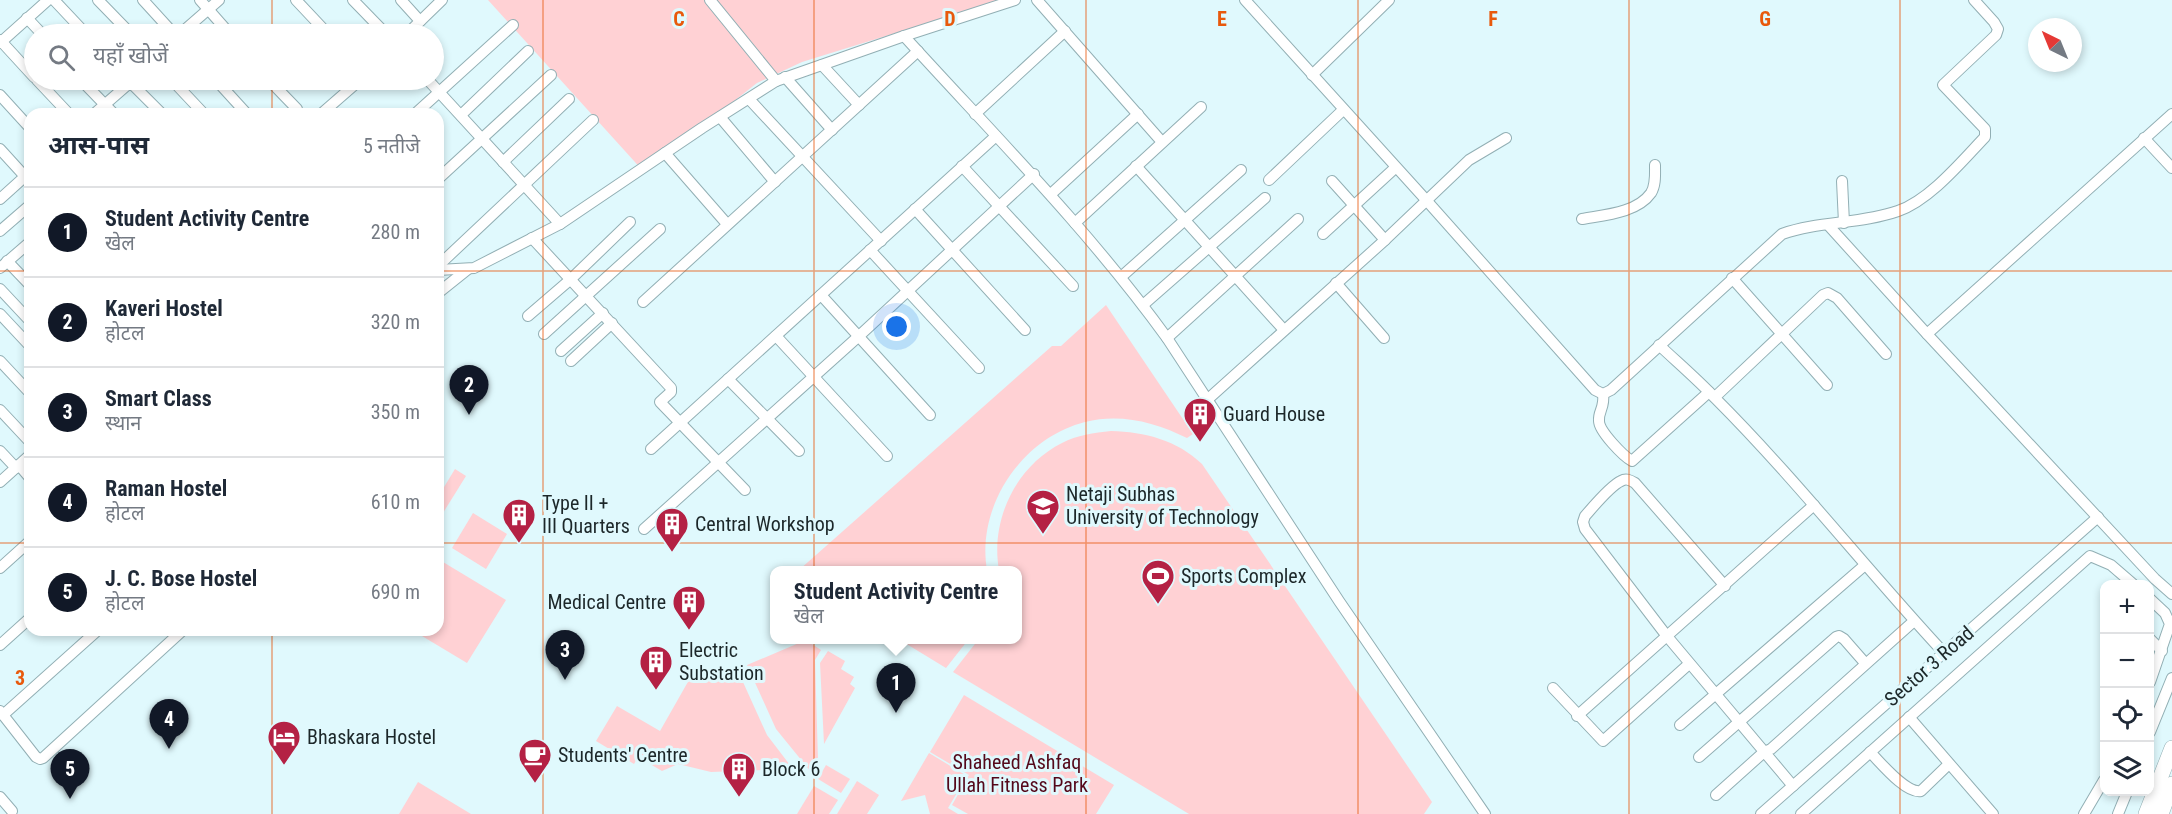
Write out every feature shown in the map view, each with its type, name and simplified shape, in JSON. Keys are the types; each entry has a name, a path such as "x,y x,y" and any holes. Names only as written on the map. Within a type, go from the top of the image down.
{"main road":[{"path":"2146,814 2172,748"},
{"path":"2161,814 2172,784"}],"street":[{"path":"24,66 0,41 48,0"},
{"path":"54,0 77,24"},
{"path":"98,0 121,24"},
{"path":"143,0 165,24"},
{"path":"200,0 222,24"},
{"path":"192,24 219,0"},
{"path":"296,0 319,24"},
{"path":"354,0 377,24"},
{"path":"401,0 420,21"},
{"path":"417,24 442,0"},
{"path":"710,0 780,80 832,130"},
{"path":"444,268 469,269 479,266 560,224 720,117 780,80 1015,0"},
{"path":"1037,0 1162,142"},
{"path":"1245,0 1595,390 1603,394"},
{"path":"1312,75 1389,0"},
{"path":"1603,394 1611,390 1782,234 1797,229 1830,226 1898,211 1929,192 1985,137 1985,129 1943,85 1996,35 1998,29 1994,22 1974,0"},
{"path":"27,18 33,24"},
{"path":"444,87 513,25"},
{"path":"975,114 1065,31"},
{"path":"904,36 975,114 1034,174 1143,305 1339,601 1485,814"},
{"path":"461,116 528,51"},
{"path":"643,302 918,51"},
{"path":"822,65 859,105"},
{"path":"444,173 551,75"},
{"path":"47,90 64,108"},
{"path":"91,90 109,108"},
{"path":"101,108 120,90"},
{"path":"139,90 156,108"},
{"path":"181,90 198,108"},
{"path":"225,90 242,108"},
{"path":"279,90 297,108"},
{"path":"328,108 349,90"},
{"path":"422,108 439,92 560,224"},
{"path":"0,95 24,121"},
{"path":"503,162 569,99"},
{"path":"749,99 881,241"},
{"path":"1075,223 1200,107"},
{"path":"1269,180 1343,110"},
{"path":"1050,194 1138,114"},
{"path":"1928,334 2172,114"},
{"path":"720,117 774,182"},
{"path":"444,262 593,120"},
{"path":"651,449 996,136"},
{"path":"1207,400 1385,240 1469,160 1506,138"},
{"path":"2144,138 2172,168"},
{"path":"1,152 24,173"},
{"path":"665,153 727,224"},
{"path":"1582,219 1624,210 1645,199 1652,192 1655,182 1655,165"},
{"path":"962,166 1073,286"},
{"path":"1136,166 1284,330"},
{"path":"1323,234 1395,168"},
{"path":"1121,277 1241,170"},
{"path":"644,530 860,336 1034,174"},
{"path":"0,198 24,180"},
{"path":"1332,181 1385,240"},
{"path":"1842,181 1844,223"},
{"path":"1143,305 1265,198"},
{"path":"915,209 1025,330"},
{"path":"0,231 24,210"},
{"path":"1167,338 1298,219"},
{"path":"528,316 571,279 630,222"},
{"path":"1830,226 2097,517 2150,580"},
{"path":"544,334 660,229"},
{"path":"532,238 671,388 671,392 660,402 746,490"},
{"path":"24,247 4,264 24,280"},
{"path":"870,250 979,368"},
{"path":"444,288 469,269"},
{"path":"1732,278 1827,385"},
{"path":"1336,283 1384,338"},
{"path":"0,289 24,315"},
{"path":"1603,394 1605,404 1598,419 1600,428 1632,461 1781,335 1823,295 1828,293 1837,298 1886,354"},
{"path":"821,295 930,415"},
{"path":"561,351 603,313"},
{"path":"0,314 24,340"},
{"path":"572,361 612,323"},
{"path":"776,336 887,456"},
{"path":"1659,345 1712,394 1944,652"},
{"path":"0,361 24,387"},
{"path":"728,379 799,451"},
{"path":"0,410 24,436"},
{"path":"0,451 24,472"},
{"path":"0,482 24,460"},
{"path":"1725,586 1635,483 1628,479 1615,485 1585,516 1583,522 1585,529 1666,635 1793,786"},
{"path":"1577,716 1814,505"},
{"name":"Sector 3 Road","path":"1761,814 2097,517"},
{"path":"0,568 24,546"},
{"path":"1801,814 2090,556 2111,566 2127,580"},
{"path":"1680,724 1865,565"},
{"path":"2154,583 2172,594"},
{"path":"2154,603 2164,613 2170,624 2154,672"},
{"path":"1716,795 1914,621"},
{"path":"0,645 24,623"},
{"path":"91,636 2,713 36,757 40,759 171,636"},
{"path":"1699,757 1839,636 1865,663"},
{"path":"2154,643 2162,651"},
{"path":"1553,688 1603,741 1689,664"},
{"path":"2154,722 2172,678"},
{"path":"1909,717 1993,814"},
{"path":"1870,752 1907,788 1915,792 1921,790 1949,764"},
{"path":"2083,813 2100,786"},
{"path":"2118,814 2125,796"},
{"path":"0,797 12,811"}],"green space":[{"path":"488,0 1002,0 802,62 757,83 644,172"},
{"path":"1106,305 1193,434 1187,438 1162,427 1111,418 1085,422 1062,430 1023,459 1008,478 989,522 985,546 987,566 804,566 1052,346 1061,346"},
{"name":"Sports Complex","path":"1111,431 1136,433 1160,439 1182,449 1202,464 1432,802 1424,814 1189,814 953,672 975,644 1022,644 1022,566 999,566 997,551 1003,514 1019,480 1031,466 1062,443"},
{"path":"455,469 466,476 444,511 444,487"},
{"path":"473,513 507,534 486,569 452,548"},
{"path":"444,563 506,600 467,663 422,636 444,636"},
{"path":"797,644 812,644 821,650 815,660 818,760 811,772 776,729 747,665"},
{"path":"907,644 965,644 946,668"},
{"path":"828,651 845,661 841,669 854,677 850,684 855,688 824,744 820,663"},
{"path":"738,671 767,735 793,769 711,772 678,764 662,771 638,757 634,764 596,741 617,706 660,731 693,673 710,675"},
{"name":"Shaheed Ashfaq Ullah Fitness Park","path":"964,695 1114,785 1096,814 968,814 952,805 969,775 930,752"},
{"path":"929,753 967,776 948,808 958,814 930,814 925,795 901,801"},
{"path":"826,765 850,779 841,793 818,779"},
{"path":"857,781 879,795 867,814 837,814"},
{"path":"418,782 471,814 399,814"},
{"path":"814,786 838,800 829,814 797,814"}],"place":[{"name":"Kaveri Hostel","path":"469,415"},
{"name":"Guard House","path":"1200,443"},
{"name":"Netaji Subhas University of Technology","path":"1043,535"},
{"name":"Type II + III Quarters","path":"519,544"},
{"name":"Central Workshop","path":"672,553"},
{"name":"Sports Complex","path":"1158,605"},
{"name":"Medical Centre","path":"689,631"},
{"name":"Smart Class","path":"565,680"},
{"name":"Electric Substation","path":"656,691"},
{"name":"Student Activity Centre","path":"896,713"},
{"name":"Raman Hostel","path":"169,749"},
{"name":"Bhaskara Hostel","path":"284,766"},
{"name":"Students' Centre","path":"535,784"},
{"name":"Block 6","path":"739,798"},
{"name":"J. C. Bose Hostel","path":"70,799"}]}
